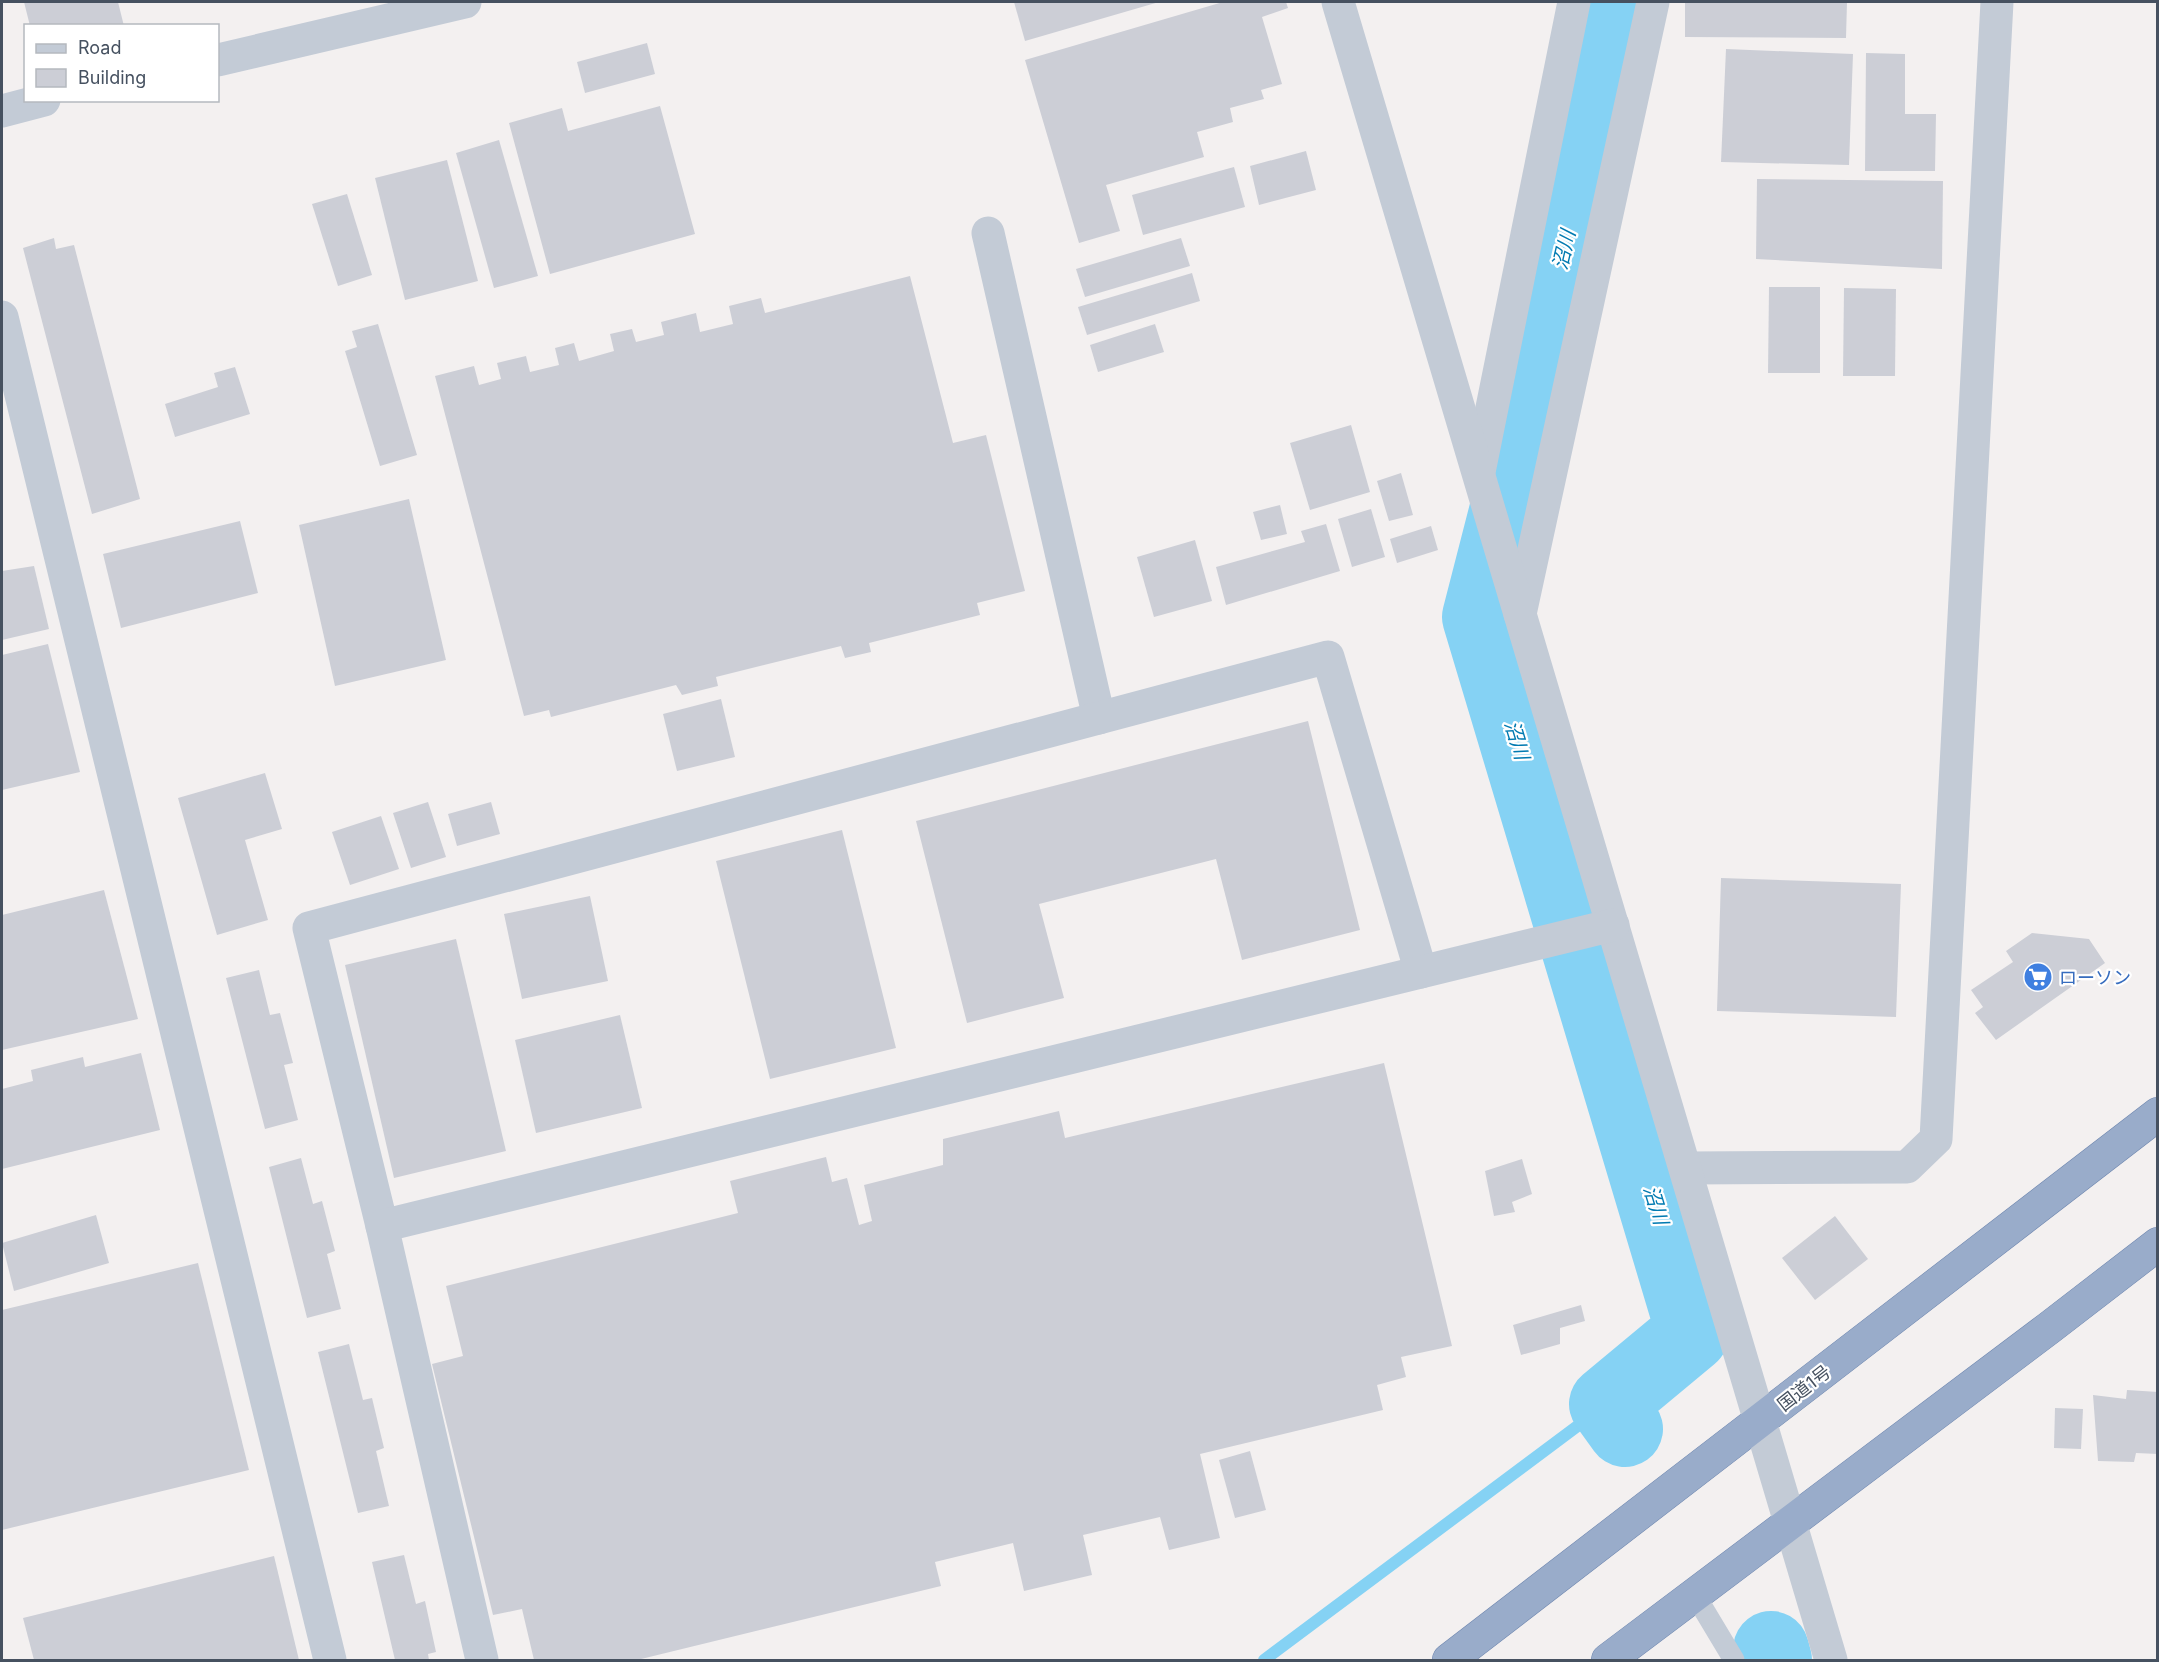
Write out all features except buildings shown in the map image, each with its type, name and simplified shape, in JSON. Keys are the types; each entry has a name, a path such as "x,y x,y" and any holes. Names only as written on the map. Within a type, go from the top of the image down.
{"highway":[{"name":"国道1号","path":"1449,1660 2157,1114"},
{"path":"1608,1660 2157,1244"}],"street":[{"path":"219,60 465,2"},
{"path":"1338,2 1831,1660"},
{"path":"1481,480 1574,2"},
{"path":"1516,601 1653,2"},
{"path":"1686,1168 1907,1167 1936,1139 1997,2"},
{"path":"2,111 36,102"},
{"path":"988,233 1099,718"},
{"path":"2,316 330,1660"},
{"path":"482,1660 382,1226 309,928 1328,657 1421,972"},
{"path":"382,1226 1613,925"}],"lane":[{"path":"1693,1596 1698,1600 1734,1660"}],"waterway":[{"name":"沼川","path":"1621,2 1507,512 1480,617 1689,1315 1690,1335 1607,1404 1625,1429"},
{"path":"1264,1660 1607,1404"},
{"name":"沼川","path":"1771,1649 1774,1660"}],"place":[{"name":"ローソン","path":"2038,977"}]}
